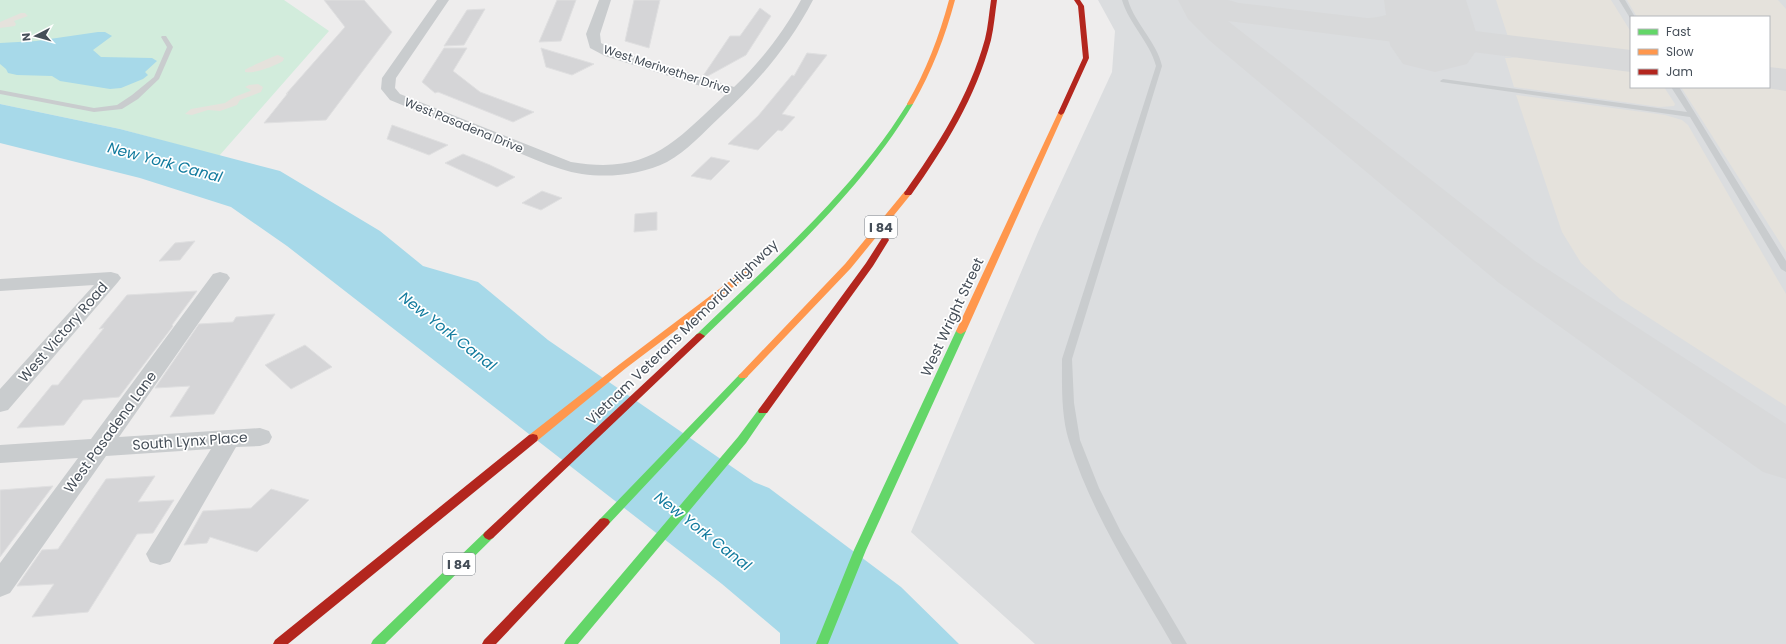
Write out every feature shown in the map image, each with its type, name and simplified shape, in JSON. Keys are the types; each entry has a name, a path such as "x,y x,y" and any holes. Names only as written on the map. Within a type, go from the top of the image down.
{"main road":[{"name":"Vietnam Veterans Memorial Highway","path":"377,644 541,485 652,381 818,219 871,159 900,122 933,60 949,18 952,0"},
{"name":"I 84","path":"488,644 596,528 706,416 848,266 900,202 942,145 958,117 980,67 988,39 994,0"},
{"name":"West Wright Street","path":"822,644 860,550 1086,58 1081,6 1077,0"},
{"path":"570,644 643,560 742,440 870,264 942,145"},
{"path":"768,257 818,219"},
{"path":"279,644 623,366 756,267"}],"street":[{"name":"West Pasadena Drive","path":"443,0 389,78 388,89 395,98 567,166 594,171 624,169 657,160 676,149 738,93 764,65 797,21 807,0"},
{"name":"West Meriwether Drive","path":"605,0 593,34 595,45 610,53 738,93"},
{"name":"West Victory Road","path":"0,285 111,278 0,404"},
{"name":"West Pasadena Lane","path":"0,585 220,278"},
{"name":"South Lynx Place","path":"0,454 260,437"},
{"path":"160,554 229,439"}],"lane":[{"path":"1126,0 1129,13 1157,57 1159,66 1067,359 1068,403 1074,440 1093,488 1116,535 1180,644"},
{"path":"1622,0 1631,16"},
{"path":"0,92 94,110 119,107 136,97 157,78 170,47 164,37"},
{"path":"1444,81 1692,115"},
{"path":"1676,88 1786,269"}],"shaded area":[{"path":"1098,0 1786,0 1786,644 1035,644 911,532 1038,232 1112,72 1115,31"}],"green space":[{"path":"0,0 284,0 329,31 219,156 120,129 0,104"}],"sand":[{"path":"1496,0 1611,0 1630,30 1630,88 1665,88 1675,104 1674,106 1660,107 1514,87 1505,58 1516,58 1504,56 1501,46 1511,46"},
{"path":"1627,0 1778,0 1786,9 1786,252 1682,88 1770,88 1770,16 1636,16"},
{"path":"21,13 25,13 28,16 14,21 16,24 15,26 0,28 0,22"},
{"path":"278,55 284,58 283,61 254,72 245,72 245,70"},
{"path":"258,84 263,87 261,92 240,100 237,105 220,111 208,110 192,115 185,114 191,109 225,103 234,97 251,90 245,87"},
{"path":"1516,95 1665,115 1682,120 1688,125 1786,294 1786,406 1620,299 1581,263 1562,232"}],"water":[{"path":"105,32 112,36 93,50 101,57 152,58 157,61 145,72 148,75 143,79 121,88 110,89 60,81 52,76 17,75 8,73 0,64 0,43 36,41"},
{"name":"New York Canal","path":"0,104 120,129 280,171 380,231 423,266 478,282 548,340 754,482 769,488 901,587 959,644 780,644 780,633 722,584 287,246 231,207 140,178 0,143"}],"building":[{"path":"324,0 364,0 392,32 326,120 264,123 288,93 286,94 345,27"},
{"path":"557,0 576,0 561,41 539,42"},
{"path":"634,0 660,0 649,48 625,41"},
{"path":"760,8 771,16 746,55 706,77 703,76 730,36 740,36"},
{"path":"485,9 464,45 444,46 467,10"},
{"path":"444,48 467,48 453,71 480,92 534,112 513,122 438,92 435,93 422,82"},
{"path":"541,48 594,64 572,75 546,67"},
{"path":"807,53 827,55 782,114 795,117 782,131 778,130 758,150 728,144 758,116 792,75 794,76"},
{"path":"392,125 448,145 429,155 387,139"},
{"path":"463,154 515,177 497,187 445,163"},
{"path":"711,157 730,161 711,180 691,176"},
{"path":"542,191 562,198 541,210 522,203"},
{"path":"657,212 657,230 634,232 635,214"},
{"path":"195,241 180,260 159,261 175,243"},
{"path":"197,291 172,325 173,326 119,397 83,400 64,425 17,428 52,385 58,385 104,328 99,329 127,295"},
{"path":"275,314 214,414 170,417 190,386 155,388 199,324 233,322 236,317"},
{"path":"305,345 332,367 291,389 265,365"},
{"path":"155,476 138,502 174,500 153,533 137,534 88,612 32,617 54,584 17,586 42,550 58,549 106,479"},
{"path":"53,486 0,557 0,490"},
{"path":"271,489 309,500 257,552 210,537 207,543 184,545 203,511 251,508"}],"taxiway":[{"path":"1194,0 1200,12 1222,34 1517,272 1786,455"},
{"path":"1201,0 1220,9 1239,13 1367,28"},
{"path":"1367,28 1382,28 1404,20"},
{"path":"1367,28 1630,61"},
{"path":"1770,78 1786,80"}],"runway":[{"path":"1425,0 1435,45"}],"traffic: fast":[{"path":"700,336 784,255 838,199 877,153 900,121 910,104"},
{"path":"822,644 860,550 961,331"},
{"path":"604,522 743,376"},
{"path":"570,644 742,440 763,411"},
{"path":"377,644 489,535"}],"traffic: slow":[{"path":"910,104 935,54 952,0"},
{"path":"961,331 1061,113"},
{"path":"743,376 848,266 908,193"},
{"path":"533,438 623,366 750,270"}],"traffic: jam":[{"path":"908,193 945,139 956,120 974,81 988,39 994,0"},
{"path":"1061,113 1086,58 1081,6 1077,0"},
{"path":"763,411 870,264 885,240"},
{"path":"489,535 700,336"},
{"path":"279,644 533,438"},
{"path":"488,644 604,522"}]}
